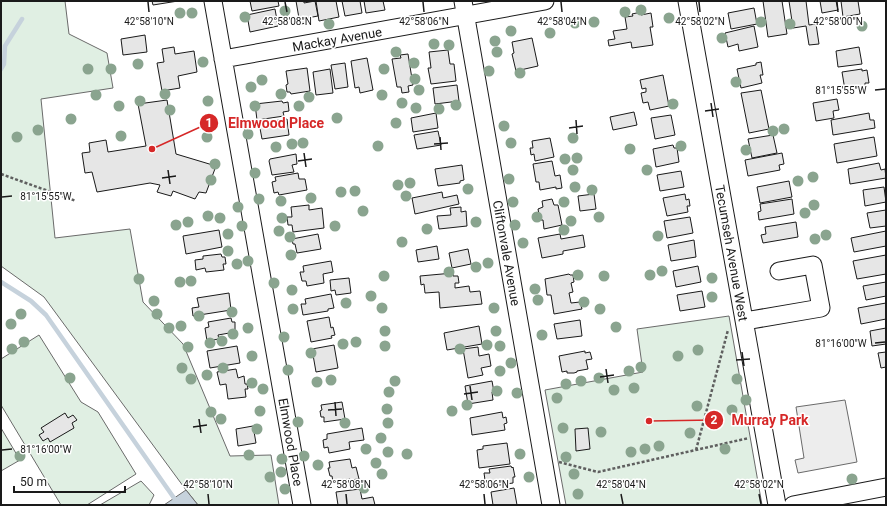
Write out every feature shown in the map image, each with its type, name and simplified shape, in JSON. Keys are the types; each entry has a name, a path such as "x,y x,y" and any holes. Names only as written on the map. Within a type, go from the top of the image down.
{"street":[{"name":"Elmwood Place","path":"213,1 302,505"},
{"name":"Mackay Avenue","path":"223,59 464,8 545,1"},
{"name":"Tecumseh Avenue West","path":"687,1 777,505"},
{"name":"Cliftonvale Avenue","path":"464,8 551,505"},
{"path":"745,321 821,308 813,265 779,271"},
{"path":"793,505 886,486"}],"path":[{"path":"1,174 76,201"},
{"path":"696,450 728,330"},
{"path":"543,458 598,472 765,434"}],"green space":[{"path":"1,1 65,1 69,34 107,53 113,88 41,99 55,238 130,229 143,302 183,344 230,456 271,455 279,505 198,505 44,297 1,266"},
{"path":"729,316 762,505 566,505 545,390 643,372 637,329"},
{"path":"39,335 81,402 98,412 136,474 87,505 61,505 1,405 1,359"},
{"path":"1,428 20,460 1,471"},
{"path":"141,481 154,495 149,505 100,505"}],"shaded area":[{"path":"845,400 857,462 798,473 795,460 804,458 796,407"},
{"path":"186,490 198,505 164,505"}],"building":[{"path":"152,1 178,1 153,5"},
{"path":"250,1 278,1 279,6 252,11"},
{"path":"296,1 304,1 304,3 315,1 318,16 307,18 308,23 300,24"},
{"path":"316,1 336,1 339,17 319,21"},
{"path":"342,1 360,1 362,13 345,16"},
{"path":"364,1 383,1 385,10 366,13"},
{"path":"763,1 782,1 787,34 768,37"},
{"path":"789,1 806,1 809,25 816,24 819,44 809,45 806,26 793,28"},
{"path":"820,1 836,1 838,10 822,13"},
{"path":"841,1 858,1 860,14 843,17"},
{"path":"754,8 757,24 731,29 728,13"},
{"path":"275,9 278,26 250,32 247,15"},
{"path":"641,12 641,15 651,13 653,27 650,27 653,45 632,48 631,42 609,46 608,40 615,39 613,31 627,29 625,17 633,16 632,14"},
{"path":"754,26 758,47 739,51 738,44 728,47 725,33"},
{"path":"145,35 147,52 123,55 121,39"},
{"path":"532,38 538,66 516,71 512,54 514,53 512,42"},
{"path":"174,47 175,54 194,51 197,72 178,76 180,88 162,91 157,63 164,62 162,49"},
{"path":"859,47 862,64 838,67 836,51"},
{"path":"448,50 450,64 454,64 456,81 431,84 428,68 431,68 429,52"},
{"path":"408,54 413,85 408,86 409,92 402,93 401,87 397,87 392,59 401,58 400,55"},
{"path":"367,58 373,90 360,93 359,87 355,88 351,61"},
{"path":"761,62 763,75 760,75 762,83 741,88 737,69 756,65 756,63"},
{"path":"345,63 348,87 335,89 331,65"},
{"path":"307,68 310,91 291,94 290,92 287,92 286,85 288,84 286,71"},
{"path":"330,69 333,93 316,95 313,72"},
{"path":"862,69 862,71 867,70 869,83 865,83 865,87 845,90 842,72"},
{"path":"663,75 669,106 650,110 648,102 643,103 641,93 646,92 646,88 642,89 640,80"},
{"path":"457,85 459,101 435,104 433,88"},
{"path":"761,90 769,129 749,133 741,93"},
{"path":"837,99 839,110 833,111 834,118 816,121 813,103"},
{"path":"167,100 176,154 216,166 206,193 199,192 195,199 173,191 171,196 157,192 160,185 150,183 97,192 92,172 85,173 82,153 90,152 89,143 106,140 108,152 146,146 138,104"},
{"path":"282,101 283,103 288,102 289,111 283,112 284,116 257,120 255,104"},
{"path":"634,112 637,125 613,130 610,117"},
{"path":"436,113 438,128 413,132 411,118"},
{"path":"869,113 870,120 874,120 875,128 833,135 831,120"},
{"path":"671,115 675,135 655,139 651,118"},
{"path":"287,119 289,135 262,139 259,123"},
{"path":"438,131 441,145 417,149 414,135"},
{"path":"773,135 777,153 752,158 748,139"},
{"path":"874,137 877,156 837,163 834,144"},
{"path":"550,138 554,157 535,161 534,154 531,155 530,148 533,148 532,141"},
{"path":"673,145 674,148 677,148 679,162 656,167 653,149"},
{"path":"782,153 784,164 779,165 780,170 748,176 745,160"},
{"path":"296,154 297,164 292,165 294,172 272,175 269,161 270,159"},
{"path":"552,161 555,176 560,175 562,188 556,189 556,187 540,190 539,182 536,182 533,164"},
{"path":"879,163 881,170 885,169 886,178 850,184 848,169"},
{"path":"462,165 464,180 460,181 460,183 438,186 435,169"},
{"path":"681,171 684,187 660,191 657,175"},
{"path":"298,173 299,179 305,179 307,190 279,195 278,192 274,193 272,182 276,181 275,177"},
{"path":"789,181 792,197 760,203 757,187"},
{"path":"884,187 886,202 865,206 863,190"},
{"path":"442,192 443,198 457,195 459,204 415,214 412,198"},
{"path":"594,194 596,209 580,211 578,196"},
{"path":"685,194 686,200 689,199 690,206 687,206 688,212 667,216 663,198"},
{"path":"552,199 554,205 558,205 562,225 544,229 543,220 540,220 538,209 543,207 542,201"},
{"path":"792,199 794,214 759,220 758,212 761,211 760,204"},
{"path":"309,205 309,210 322,208 324,228 293,232 292,225 288,225 287,217 292,217 291,207"},
{"path":"461,207 461,212 466,211 467,226 439,229 437,216 451,215 450,208"},
{"path":"886,210 886,226 870,228 867,213"},
{"path":"690,217 693,233 667,238 664,221"},
{"path":"796,222 798,237 763,243 761,235 766,234 765,227"},
{"path":"219,230 222,247 186,254 183,236"},
{"path":"886,231 886,246 854,252 851,238"},
{"path":"318,234 321,249 297,253 292,239"},
{"path":"560,234 561,239 583,235 585,247 563,251 563,254 542,258 538,238"},
{"path":"694,240 696,257 671,261 668,245"},
{"path":"437,246 439,259 418,262 416,250"},
{"path":"468,249 471,264 452,268 449,253"},
{"path":"221,254 222,257 225,257 226,264 223,264 224,270 206,272 205,268 196,270 195,260 203,259 203,256"},
{"path":"886,255 886,274 857,279 853,261"},
{"path":"331,261 333,272 323,274 324,283 307,286 306,281 302,281 300,272 304,272 303,266"},
{"path":"698,266 701,282 676,287 673,271"},
{"path":"453,273 453,276 458,276 459,283 455,283 455,288 469,286 470,292 480,291 482,304 440,308 439,292 425,293 424,284 421,285 420,276"},
{"path":"569,274 573,275 574,282 571,283 573,292 569,293 571,303 580,302 582,309 554,314 551,295 547,295 545,279"},
{"path":"349,278 351,293 336,295 335,290 331,291 330,280"},
{"path":"886,282 886,296 866,300 863,286"},
{"path":"702,291 705,307 680,311 677,295"},
{"path":"229,293 231,310 193,316 192,308 199,307 197,298"},
{"path":"331,294 334,308 328,309 328,311 303,315 301,304 306,304 305,299"},
{"path":"886,303 886,319 861,324 858,308"},
{"path":"329,317 331,328 333,327 335,335 331,336 332,338 311,342 307,321"},
{"path":"231,318 232,322 235,322 235,332 218,335 219,339 207,341 205,328 209,327 208,322"},
{"path":"580,320 582,336 557,339 554,324"},
{"path":"479,326 482,344 447,350 444,333"},
{"path":"886,328 886,344 872,346 870,331"},
{"path":"334,345 338,368 316,372 312,349"},
{"path":"237,346 240,363 210,368 207,351"},
{"path":"478,347 479,356 489,354 491,366 481,368 483,375 468,378 463,349"},
{"path":"585,351 585,353 590,352 592,359 586,360 588,369 574,373 567,373 567,371 562,372 559,356"},
{"path":"886,352 886,367 881,368 878,353"},
{"path":"236,369 238,378 244,376 245,384 247,384 248,389 245,389 246,397 228,399 226,384 220,385 217,372"},
{"path":"492,381 494,392 492,392 493,400 468,404 465,386"},
{"path":"342,402 345,419 324,422 324,417 321,417 321,405"},
{"path":"502,412 503,418 506,417 507,423 504,424 505,430 472,435 470,418"},
{"path":"65,413 68,418 73,415 77,420 72,423 74,428 50,442 48,438 43,441 39,435 44,432 41,428"},
{"path":"253,426 256,443 238,446 236,429"},
{"path":"362,428 364,440 349,442 350,449 329,453 328,447 324,448 323,440 327,439 327,434"},
{"path":"588,428 590,449 576,451 575,429"},
{"path":"507,443 510,464 479,468 477,450 483,449 483,446"},
{"path":"350,459 352,468 356,467 359,479 333,482 328,468 330,468 329,462"},
{"path":"511,466 512,468 513,467 515,477 513,477 513,483 486,487 484,473 490,473 489,469"},
{"path":"514,488 517,505 493,505 491,492"},
{"path":"360,489 362,499 373,497 375,505 338,505 336,492"}],"waterway":[{"path":"1,69 4,64 5,46 22,19"},
{"path":"1,282 31,301 46,315 174,498"}],"place":[{"name":"Elmwood Place","path":"152,149"},
{"name":"Murray Park","path":"649,421"}]}
